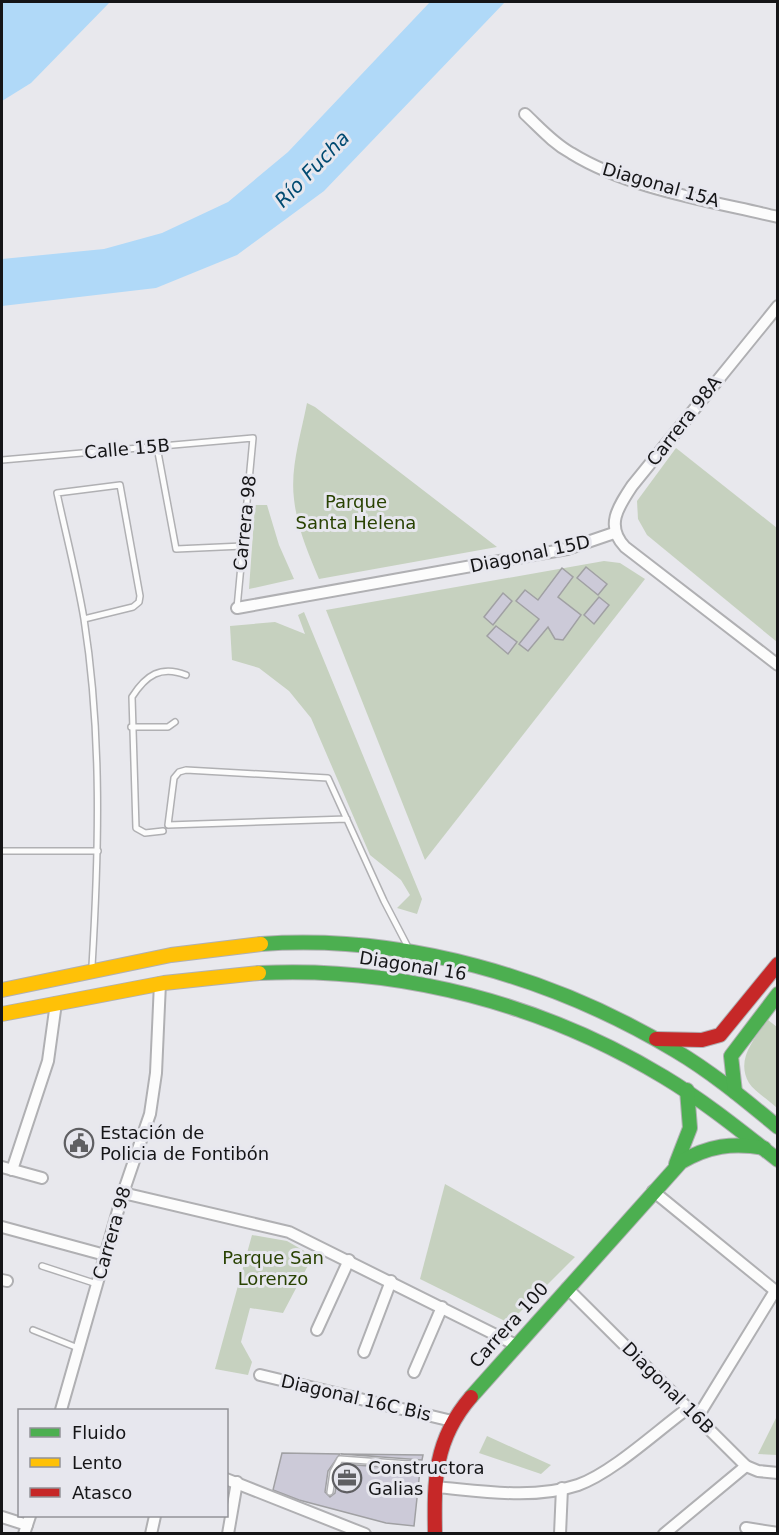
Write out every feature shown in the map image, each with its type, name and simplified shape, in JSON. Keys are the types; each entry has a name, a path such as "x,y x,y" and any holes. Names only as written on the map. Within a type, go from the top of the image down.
{"main road":[{"name":"Diagonal 16","path":"2,990 196,951 271,943 324,943 411,953 479,967 519,979 598,1011 656,1039 735,1092 777,1127"},
{"path":"656,1039 702,1040 720,1035 777,964"},
{"name":"Diagonal 16","path":"4,1016 56,1003 160,983 262,973 327,973 387,978 450,988 510,1005 630,1056 687,1090 777,1160"},
{"path":"735,1092 731,1056 777,994"},
{"name":"Carrera 100","path":"672,1170 690,1136 692,1107 687,1090"},
{"name":"Carrera 100","path":"435,1533 438,1466 452,1420 516,1345 672,1170 695,1153 711,1146 745,1144 764,1148"}],"street":[{"name":"Diagonal 15A","path":"525,114 554,142 572,154 613,174 777,218"},
{"name":"Carrera 98A","path":"768,315 777,298"},
{"name":"Carrera 98A","path":"614,533 615,513 626,495 777,306"},
{"name":"Diagonal 15D","path":"237,608 567,549 614,533 625,548 777,666"},
{"name":"Carrera 98","path":"61,1409 123,1193 150,1114 156,1073 160,983"},
{"path":"42,1178 7,1169 48,1061 56,1003"},
{"path":"653,1191 776,1292 697,1418"},
{"path":"123,1193 289,1232 516,1345"},
{"path":"2,1227 105,1255"},
{"path":"317,1330 349,1260"},
{"path":"364,1352 391,1281"},
{"name":"Diagonal 16B","path":"567,1288 746,1466"},
{"path":"414,1372 442,1307"},
{"name":"Diagonal 16C Bis","path":"260,1375 452,1420"},
{"path":"436,1487 509,1494 562,1488 597,1476 687,1409"},
{"path":"664,1533 746,1466 758,1471 777,1473"},
{"path":"228,1533 232,1480 365,1533"},
{"path":"560,1533 562,1488"},
{"path":"2,1516 27,1525"},
{"path":"150,1533 154,1517"},
{"path":"746,1528 777,1533"}],"lane":[{"name":"Calle 15B","path":"2,460 253,438"},
{"name":"Carrera 98","path":"237,608 253,438"},
{"path":"157,447 176,549 243,546"},
{"path":"84,619 132,608 139,603 140,596 120,485 57,494 84,619 97,760 98,851 92,971"},
{"path":"163,831 145,833 136,828 131,727 132,697 140,684 154,674 172,670 186,675"},
{"path":"131,727 168,727 175,722"},
{"path":"346,819 168,825 174,778 179,772 186,770 328,778 411,953"},
{"path":"2,851 98,851"},
{"path":"42,1266 97,1284"},
{"path":"33,1330 78,1348"},
{"path":"330,1492 333,1472 340,1459 438,1466"}],"green space":[{"name":"Parque Santa Helena","path":"307,403 497,547 319,579 300,530 293,487 297,451"},
{"path":"676,448 777,528 777,642 647,535 638,519 637,501"},
{"path":"255,505 267,505 279,545 294,579 249,589"},
{"path":"604,561 620,563 645,579 425,860 326,610"},
{"path":"304,612 422,899 417,914 397,908 410,895 401,880 370,855 311,718 289,691 259,668 232,660 230,626 275,622 305,634 298,615"},
{"path":"768,1020 777,1027 777,1108 749,1083 744,1066 748,1049"},
{"path":"445,1184 575,1257 509,1323 420,1279"},
{"name":"Parque San Lorenzo","path":"252,1235 287,1241 313,1256 283,1313 250,1308 241,1342 252,1362 248,1375 215,1369"},
{"path":"777,1416 777,1455 758,1454"},
{"path":"487,1436 551,1465 541,1474 479,1453"}],"water":[{"path":"2,2 110,2 31,83 2,101"},
{"name":"Río Fucha","path":"430,2 505,2 324,191 237,255 156,288 2,306 2,259 104,249 162,233 228,202 288,152"}],"building":[{"path":"586,567 607,584 598,595 577,578"},
{"path":"562,568 573,577 558,597 581,615 563,640 555,639 548,627 528,651 519,644 539,619 516,601 525,590 538,600"},
{"path":"503,593 512,601 493,625 484,617"},
{"path":"599,597 609,605 594,624 584,615"},
{"path":"496,626 517,642 508,654 487,636"},
{"name":"Constructora Galias","path":"282,1453 340,1454 328,1471 325,1492 330,1497 335,1493 338,1474 343,1464 420,1470 414,1526 386,1523 299,1500 273,1490"},
{"path":"341,1454 423,1455 422,1460"}],"traffic: fast":[{"path":"261,944 315,943 369,946 423,954 476,966 529,982 629,1025 690,1059 778,1127"},
{"path":"259,973 312,972 365,976 469,995 520,1010 618,1051 664,1077 708,1106 778,1160"},
{"path":"735,1092 731,1056 778,994"},
{"path":"676,1164 690,1128 687,1090"},
{"path":"471,1397 681,1162 701,1152 721,1147 742,1145 764,1148"}],"traffic: slow":[{"path":"2,990 171,955 261,944"},
{"path":"2,1014 164,983 259,973"}],"traffic: jam":[{"path":"656,1039 702,1040 720,1035 778,964"},
{"path":"435,1534 436,1478 443,1445 459,1413 471,1397"}],"place":[{"name":"Estación de Policia de Fontibón","path":"79,1143"},
{"name":"Constructora Galias","path":"347,1478"}]}
